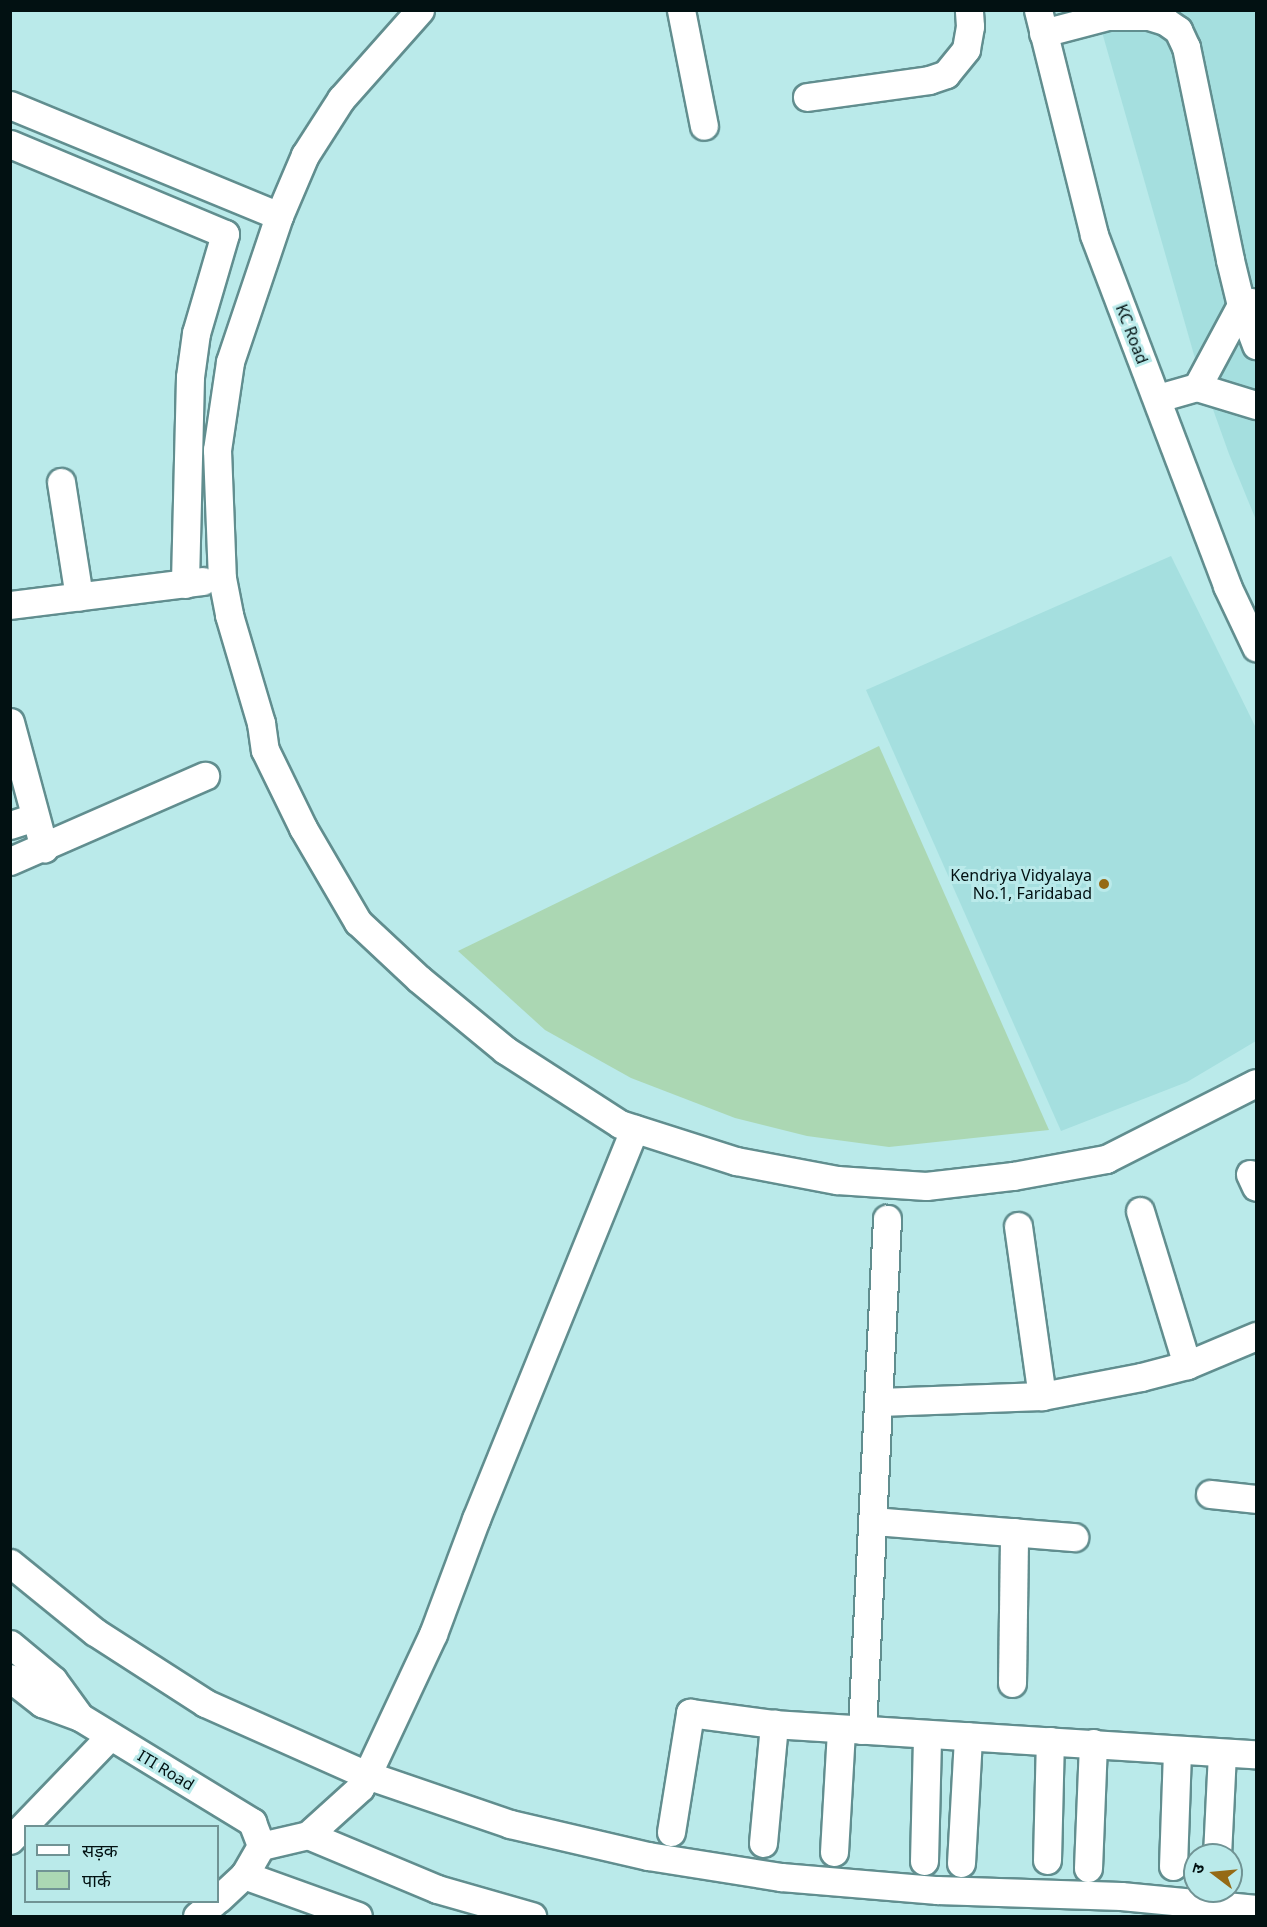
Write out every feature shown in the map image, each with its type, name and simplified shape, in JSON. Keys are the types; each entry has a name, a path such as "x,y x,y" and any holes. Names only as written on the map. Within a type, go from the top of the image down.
{"street":[{"path":"420,10 341,99 305,155 279,216 230,362 217,450 222,578 229,615 261,723 265,750 303,828 358,922 419,979 505,1050 620,1124 736,1161 837,1180 926,1186 1013,1176 1106,1159 1257,1083"},
{"path":"681,10 704,126"},
{"path":"807,97 929,80 946,74 957,64 966,49 970,26 969,10"},
{"path":"1040,22 1108,15 1149,16 1165,21 1179,30 1186,47 1205,146 1249,303 1257,345"},
{"name":"KC Road","path":"1040,22 1094,235 1227,586 1257,647"},
{"path":"10,105 279,216"},
{"path":"10,144 225,234 196,333 190,377 185,585"},
{"path":"1197,387 1249,303"},
{"path":"1158,399 1197,387 1257,405"},
{"path":"61,482 79,597"},
{"path":"10,605 185,585 222,578"},
{"path":"10,722 23,821 44,848"},
{"path":"10,861 205,776"},
{"path":"308,1835 360,1788 433,1634 476,1519 634,1129"},
{"path":"1140,1211 1187,1365"},
{"path":"834,1852 851,1729 873,1521 886,1219"},
{"path":"1018,1226 1042,1396"},
{"path":"879,1402 1042,1396 1141,1377 1187,1365 1257,1336"},
{"path":"1210,1494 1257,1499"},
{"path":"873,1521 1074,1537"},
{"path":"1012,1683 1014,1532"},
{"path":"10,1563 95,1632 205,1703 367,1775 510,1824 648,1856 770,1875 938,1890 1121,1896 1257,1909"},
{"name":"ITI Road","path":"10,1644 53,1680 80,1717"},
{"name":"ITI Road","path":"10,1678 42,1703 80,1717 110,1736 256,1834"},
{"path":"671,1832 690,1713 774,1724 1257,1755"},
{"path":"764,1843 774,1724"},
{"path":"924,1861 927,1734"},
{"path":"24,1825 110,1736"},
{"path":"961,1863 968,1736"},
{"path":"1047,1860 1050,1741"},
{"path":"1088,1868 1092,1743"},
{"path":"1173,1866 1177,1750"},
{"path":"1218,1843 1222,1753"},
{"path":"10,1840 24,1825"},
{"path":"219,1897 244,1875 256,1834 308,1835 437,1889 532,1917"},
{"path":"244,1875 358,1917"},
{"path":"197,1917 213,1903"}],"shaded area":[{"path":"1096,11 1256,11 1256,392 1200,376"},
{"path":"1205,387 1256,400 1256,520 1229,454"},
{"name":"Kendriya Vidyalaya No.1, Faridabad","path":"1171,556 1256,728 1256,1041 1187,1082 1061,1131 866,690"}],"green space":[{"path":"879,746 1049,1130 889,1147 807,1136 735,1118 631,1078 545,1030 458,951"}],"place":[{"name":"Kendriya Vidyalaya No.1, Faridabad","path":"1104,884"}]}
